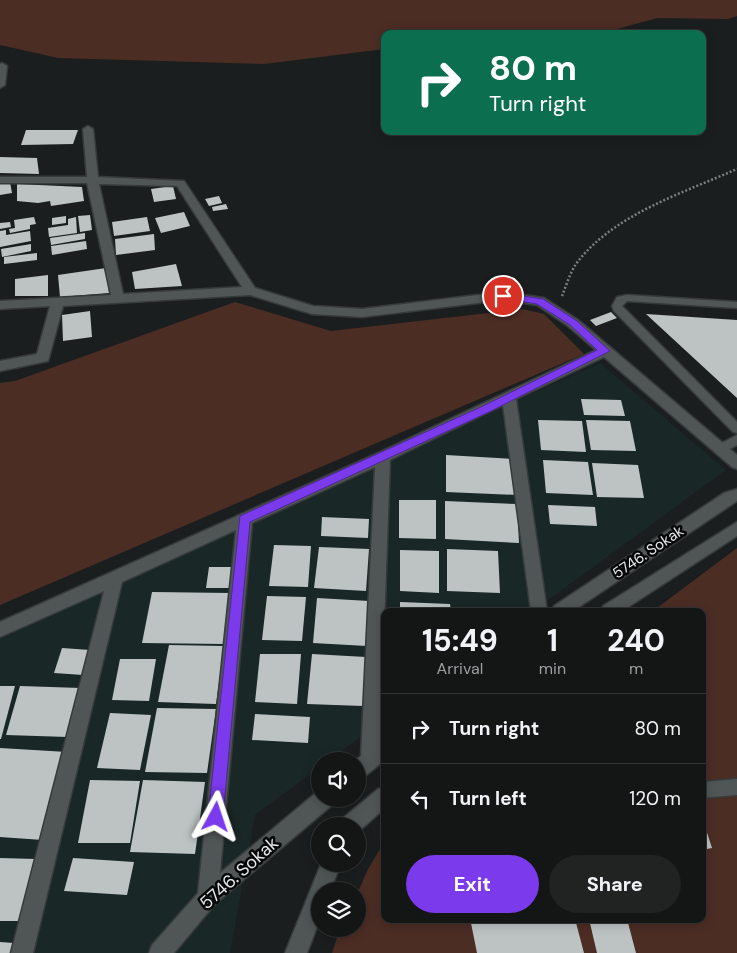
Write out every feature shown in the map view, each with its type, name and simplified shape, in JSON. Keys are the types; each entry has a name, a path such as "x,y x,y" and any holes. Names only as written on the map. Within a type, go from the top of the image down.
{"street":[{"path":"0,85 2,66"},
{"path":"88,129 93,180 118,298"},
{"path":"0,180 93,180 180,183 251,291"},
{"path":"0,305 251,291 312,310 362,313 503,296 540,301 556,310 737,463"},
{"path":"0,366 43,358 58,302"},
{"path":"0,630 383,457 604,351"},
{"path":"509,398 539,608"},
{"path":"365,752 383,457"},
{"name":"5746. Sokak","path":"564,608 729,497 737,496"},
{"path":"208,897 245,519"},
{"name":"5746. Sokak","path":"615,608 737,528"},
{"path":"22,953 115,579"},
{"path":"366,763 381,751"},
{"path":"360,817 381,799"},
{"name":"5746. Sokak","path":"160,953 208,897 315,807"},
{"path":"296,953 311,914"}],"lane":[{"path":"737,305 627,298 622,300 617,306 737,429"},
{"path":"720,448 737,439"},
{"path":"706,790 737,787"}],"path":[{"path":"556,310 575,266 593,244 613,229 652,206 737,169"}],"shaded area":[{"path":"0,0 737,0 737,16 728,19 657,18 614,30 381,30 381,49 264,64 58,58 0,45"},
{"path":"235,302 331,331 522,309 544,314 584,354 0,605 0,383 15,381"},
{"path":"600,363 726,470 537,608 381,608 381,722 340,752 311,752 311,774 255,815 230,953 0,953 0,632"},
{"path":"737,548 737,953 332,953 337,937 366,937 366,882 362,882 381,848 381,923 706,923 706,608 657,608"}],"building":[{"path":"26,130 78,130 73,144 21,145"},
{"path":"0,157 37,158 39,174 0,173"},
{"path":"10,182 12,193 0,195 0,184"},
{"path":"17,184 82,187 84,201 51,206 50,201 38,203 17,201"},
{"path":"173,186 176,199 154,202 151,189"},
{"path":"219,196 222,203 209,206 205,199"},
{"path":"226,204 228,209 213,211 212,207"},
{"path":"184,212 190,226 161,233 155,218"},
{"path":"90,215 92,230 80,232 78,216"},
{"path":"66,216 66,223 52,225 52,218"},
{"path":"34,217 36,224 30,225 30,229 10,233 9,229 15,228 14,220"},
{"path":"76,217 77,233 49,237 48,228 68,225 68,219"},
{"path":"147,217 150,231 114,236 112,222"},
{"path":"10,222 11,227 0,229 0,223"},
{"path":"6,230 6,235 30,231 31,241 0,247 0,231"},
{"path":"85,233 85,239 51,245 50,238"},
{"path":"154,234 155,250 116,255 115,239"},
{"path":"86,241 87,249 52,255 51,246"},
{"path":"31,244 31,251 2,257 1,249"},
{"path":"37,253 37,260 4,264 4,257"},
{"path":"176,264 182,286 135,289 132,272"},
{"path":"106,268 109,293 60,297 58,275"},
{"path":"48,275 48,296 15,296 15,279"},
{"path":"90,311 92,337 63,341 62,315"},
{"path":"611,312 617,318 596,326 590,320"},
{"path":"646,314 737,320 737,398"},
{"path":"581,399 621,400 625,416 584,415"},
{"path":"538,420 582,421 586,452 541,450"},
{"path":"586,420 630,421 636,451 591,450"},
{"path":"446,455 516,459 518,495 446,492"},
{"path":"543,460 588,462 593,495 546,493"},
{"path":"592,463 638,465 644,498 597,497"},
{"path":"399,500 436,500 436,539 399,538"},
{"path":"445,501 517,504 519,543 445,539"},
{"path":"548,505 595,507 597,526 550,524"},
{"path":"322,517 369,519 368,538 321,536"},
{"path":"274,545 311,546 308,587 269,586"},
{"path":"319,547 369,549 366,591 314,588"},
{"path":"447,549 498,551 500,593 447,591"},
{"path":"400,550 439,551 439,593 400,591"},
{"path":"209,567 236,567 234,588 206,588"},
{"path":"152,592 231,593 224,644 142,643"},
{"path":"267,596 306,597 302,641 262,640"},
{"path":"317,598 369,601 367,646 313,643"},
{"path":"400,602 450,604 451,608 400,608"},
{"path":"169,645 224,646 216,704 158,702"},
{"path":"62,648 90,650 83,675 54,673"},
{"path":"260,654 301,654 297,704 255,702"},
{"path":"312,654 366,657 363,706 307,704"},
{"path":"120,659 156,659 149,701 112,700"},
{"path":"0,686 15,686 1,739 0,739"},
{"path":"20,686 81,688 68,737 6,735"},
{"path":"157,708 216,709 207,773 145,772"},
{"path":"110,713 151,715 140,770 97,768"},
{"path":"255,714 310,717 308,743 252,740"},
{"path":"0,748 67,752 43,840 0,837"},
{"path":"90,780 140,781 130,843 78,843"},
{"path":"143,780 205,782 195,854 130,852"},
{"path":"706,829 712,848 706,849"},
{"path":"0,858 36,859 22,921 0,921"},
{"path":"73,858 134,862 127,895 64,891"},
{"path":"471,923 576,923 584,953 477,953"},
{"path":"590,923 628,923 636,953 597,953"},
{"path":"0,942 14,943 12,953 0,953"}],"route":[{"path":"216,817 245,519 485,410 604,351 573,323 540,301 503,296"}]}
